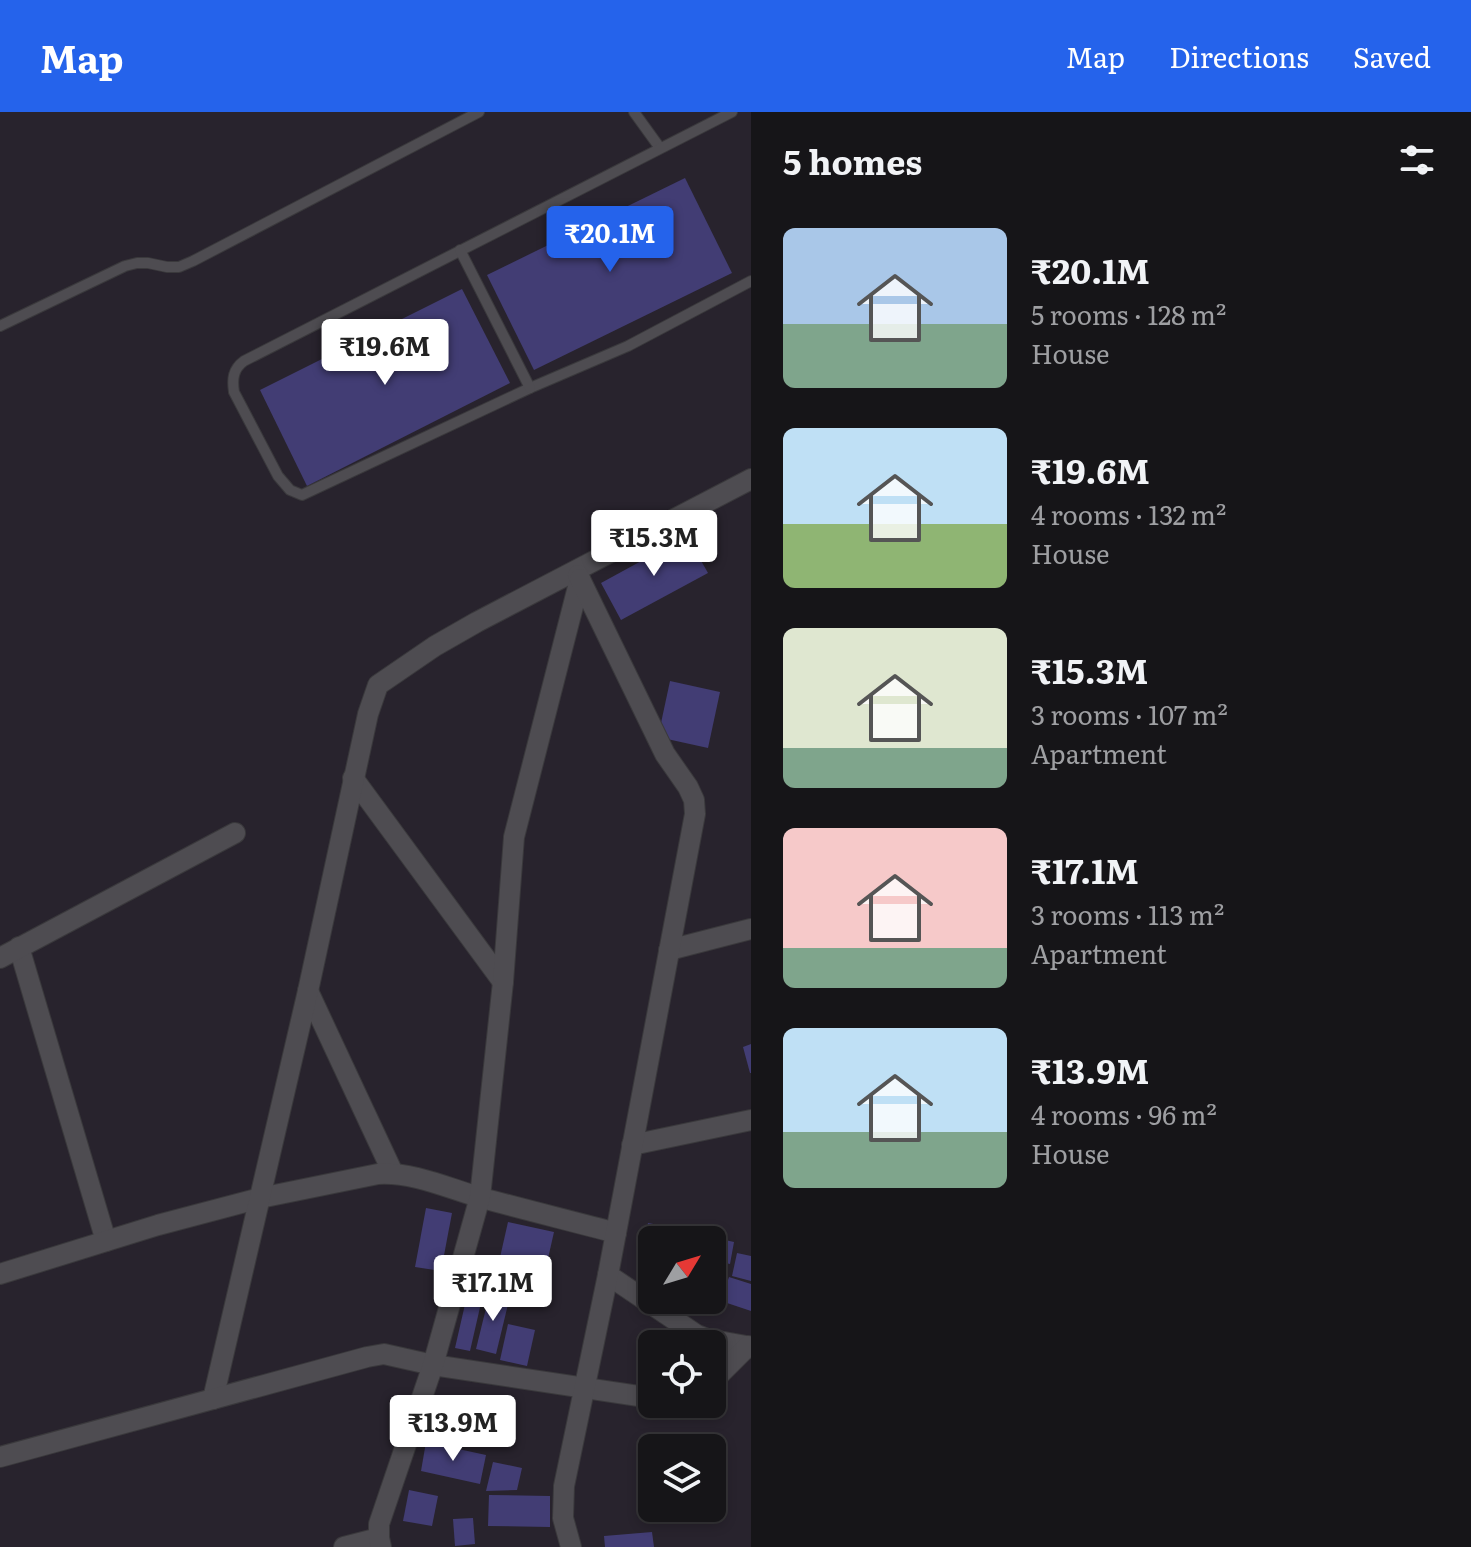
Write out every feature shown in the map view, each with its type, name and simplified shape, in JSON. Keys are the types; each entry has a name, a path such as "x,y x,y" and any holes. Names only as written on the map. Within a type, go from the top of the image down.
{"street":[{"path":"213,1399 308,991 353,778 378,685 453,635 578,576 751,479"},
{"path":"571,1547 562,1502 695,814 694,800 688,787 665,754 578,576"},
{"path":"344,1547 380,1542 379,1524 433,1365 480,1197 503,982 514,837 578,576"},
{"path":"353,778 503,982"},
{"path":"0,958 235,833"},
{"path":"669,950 751,929"},
{"path":"19,947 106,1241"},
{"path":"308,991 393,1173"},
{"path":"632,1145 751,1120"},
{"path":"0,1274 158,1225 260,1198 393,1173 616,1233"},
{"path":"608,1275 697,1335 750,1346"},
{"path":"726,1369 750,1346"},
{"path":"0,1457 384,1354 433,1365 638,1396"}],"lane":[{"path":"0,326 125,266 148,263 179,267 193,261 479,112"},
{"path":"634,112 660,148"},
{"path":"732,112 244,361 234,372 234,392 278,476 290,490 302,495 530,388 628,346 751,281"},
{"path":"460,250 530,388"}],"shaded area":[{"path":"0,112 751,112 751,1547 0,1547"}],"building":[{"path":"685,178 732,273 534,370 487,275"},
{"path":"462,289 510,383 307,486 260,390"},
{"path":"687,536 708,573 621,620 601,583"},
{"path":"670,681 720,692 708,748 658,737"},
{"path":"751,1044 751,1073 750,1073 743,1047"},
{"path":"426,1208 452,1213 441,1271 415,1267"},
{"path":"508,1222 554,1232 540,1294 494,1284"},
{"path":"726,1240 734,1242 730,1264 726,1263"},
{"path":"737,1253 751,1256 751,1281 732,1276"},
{"path":"729,1277 751,1284 751,1311 726,1303"},
{"path":"490,1292 510,1296 496,1354 476,1349"},
{"path":"466,1300 481,1303 470,1351 455,1348"},
{"path":"508,1324 535,1330 527,1366 500,1360"},
{"path":"426,1442 486,1455 480,1484 421,1471"},
{"path":"493,1462 522,1468 517,1490 486,1491"},
{"path":"409,1490 438,1496 432,1526 403,1521"},
{"path":"489,1495 550,1496 550,1527 488,1526"},
{"path":"473,1518 475,1544 455,1546 453,1519"},
{"path":"652,1532 654,1547 605,1547 604,1536"}]}
